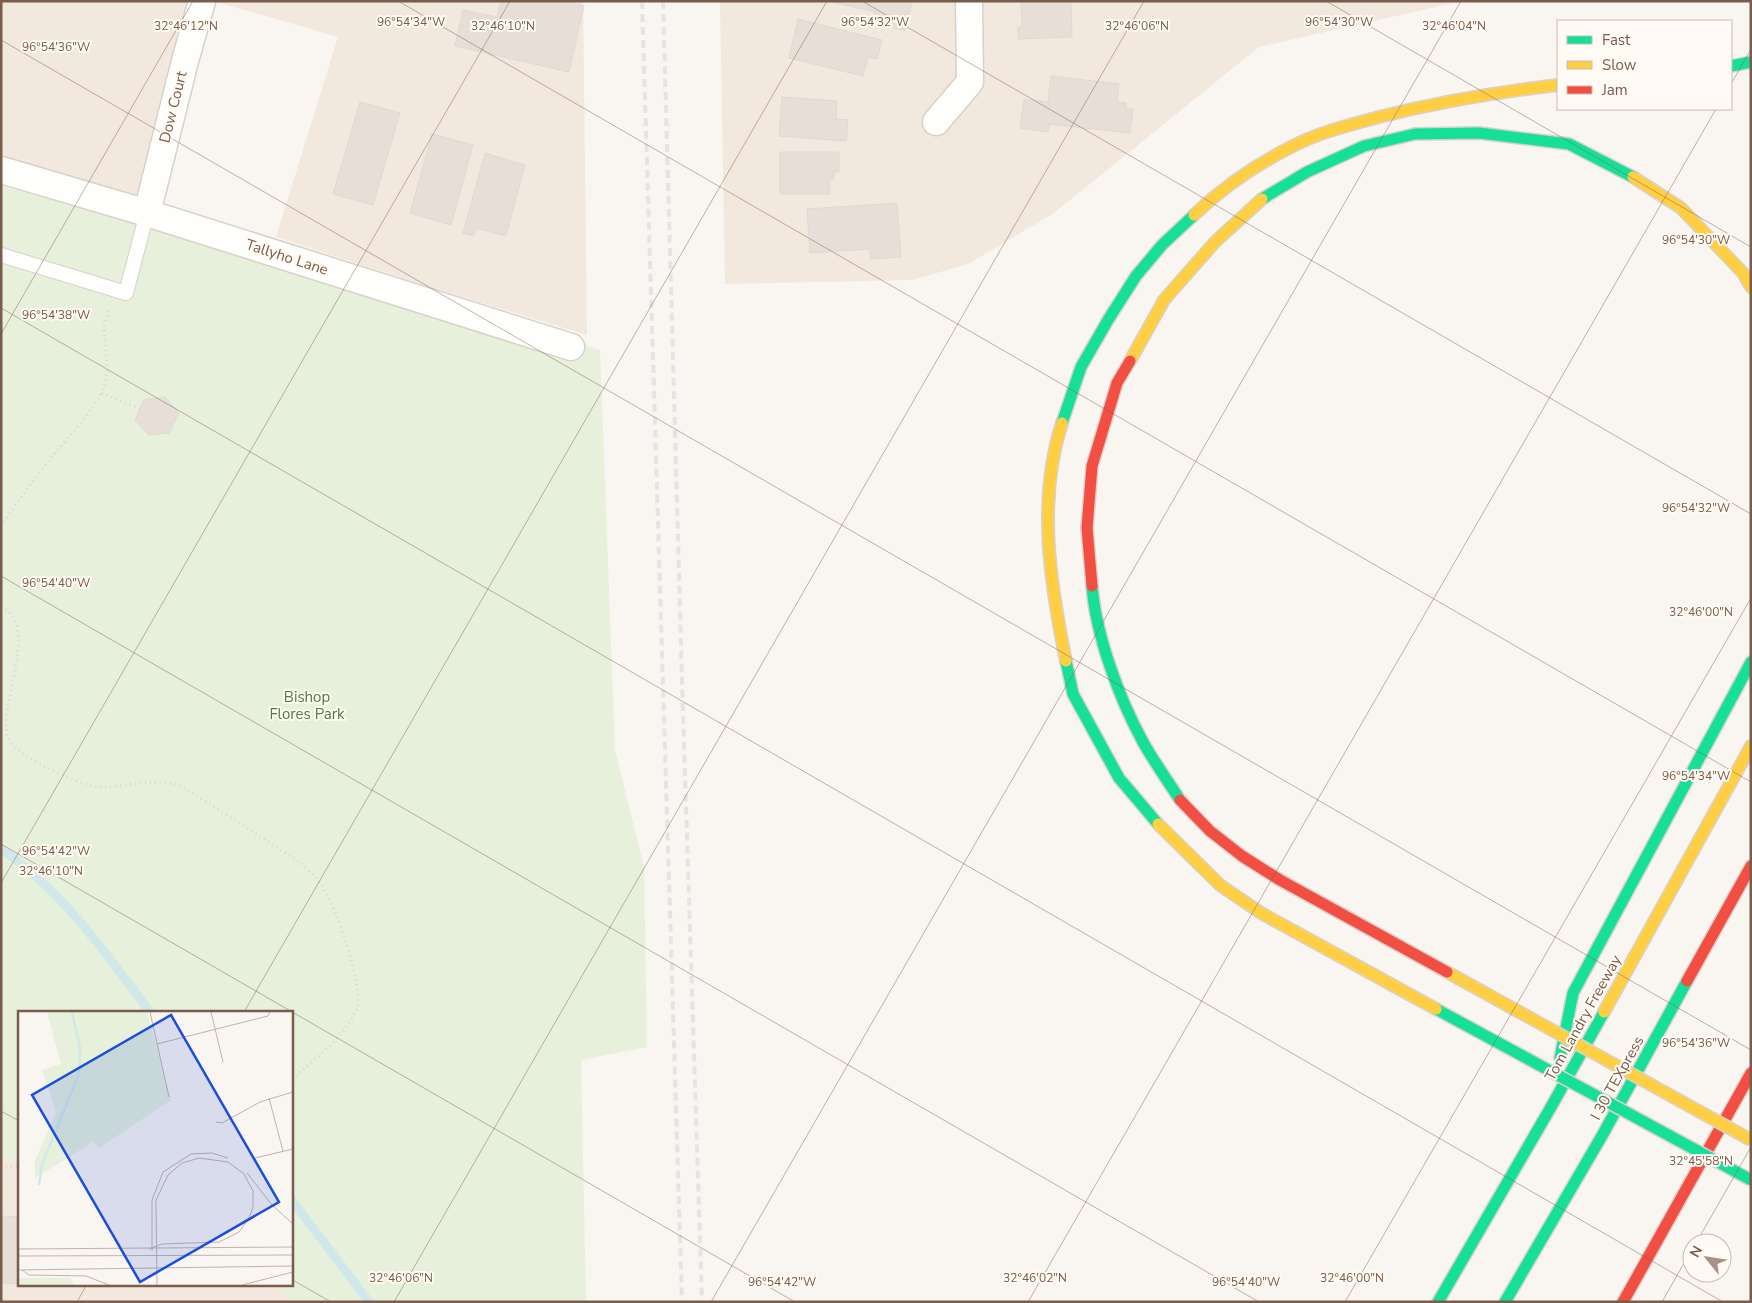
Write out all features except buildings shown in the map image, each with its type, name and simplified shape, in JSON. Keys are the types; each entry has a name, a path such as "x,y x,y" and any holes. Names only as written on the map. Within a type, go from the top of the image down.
{"highway":[{"path":"1732,66 1751,62"},
{"path":"1557,85 1420,106 1334,129 1294,145 1246,172 1202,207 1162,245 1136,276 1081,367 1061,426 1049,480 1048,542 1054,604 1073,694 1119,778 1186,854 1220,885 1262,913 1751,1180"},
{"path":"1751,287 1743,273 1681,208 1640,181 1569,144 1479,133 1414,134 1364,146 1307,172 1261,200 1215,242 1164,300 1117,383 1092,466 1087,528 1094,608 1113,675 1143,741 1180,800 1210,831 1242,856 1280,880 1751,1140"},
{"path":"1551,1106 1573,993 1751,662"},
{"name":"Tom Landry Freeway","path":"1438,1302 1551,1106 1751,746"},
{"name":"I 30 TEXpress","path":"1505,1302 1603,1134 1751,866"},
{"path":"1622,1302 1751,1073"}],"street":[{"name":"Dow Court","path":"147,213 202,1"},
{"path":"936,122 970,82 969,1"},
{"name":"Tallyho Lane","path":"1,170 147,213 571,347"}],"lane":[{"path":"1,255 126,293 147,213"}],"path":[{"path":"1,526 36,476 84,419 102,392 106,380 107,364 104,326"},
{"path":"102,392 140,409"},
{"path":"1,607 13,618 18,631 18,649 6,722 8,737 18,750 33,760 97,787 157,781 170,782 183,787 297,860 313,874 324,890 334,910 356,978 359,993 357,1008 334,1042 292,1079"},
{"path":"1,1168 18,1165"}],"shaded area":[{"path":"1,1 192,1 138,197 1,158"},
{"path":"213,1 583,1 587,335 439,290 276,237 338,37"},
{"path":"720,1 1462,1 1259,47 1054,213 968,264 912,280 725,284"},
{"path":"1,1158 18,1161 18,1286 279,1286 291,1302 1,1302"}],"green space":[{"name":"Bishop Flores Park","path":"1,186 600,350 615,750 644,867 647,1047 581,1060 586,1302 291,1302 279,1286 292,1286 292,1011 18,1011 18,1161 1,1158"}],"waterway":[{"path":"1,849 64,903 149,1011"},
{"path":"292,1200 369,1302"}],"railway":[{"path":"642,1 682,1302"},
{"path":"663,1 702,1302"}],"traffic: fast":[{"path":"1732,66 1751,62"},
{"path":"1262,199 1307,172 1364,146 1415,134 1479,133 1569,144 1633,177"},
{"path":"1062,423 1081,367 1108,320 1136,276 1162,245 1194,215"},
{"path":"1092,586 1098,625 1110,666 1125,706 1143,742 1180,800"},
{"path":"1066,661 1073,694 1119,778 1158,824"},
{"path":"1560,1058 1573,993 1751,662"},
{"path":"1505,1302 1603,1134 1687,981"},
{"path":"1436,1009 1751,1180"},
{"path":"1438,1302 1604,1012"}],"traffic: slow":[{"path":"1194,215 1217,195 1266,160 1303,141 1324,133 1379,117 1446,102 1557,85"},
{"path":"1633,177 1681,208 1743,273 1751,287"},
{"path":"1130,361 1164,300 1215,242 1262,199"},
{"path":"1062,423 1054,452 1048,512 1051,572 1066,661"},
{"path":"1604,1012 1751,746"},
{"path":"1158,824 1220,885 1261,913 1436,1009"},
{"path":"1447,972 1751,1140"}],"traffic: jam":[{"path":"1092,586 1087,528 1092,466 1117,383 1130,361"},
{"path":"1180,800 1210,831 1242,856 1280,880 1447,972"},
{"path":"1687,981 1751,866"},
{"path":"1623,1302 1751,1073"}]}
